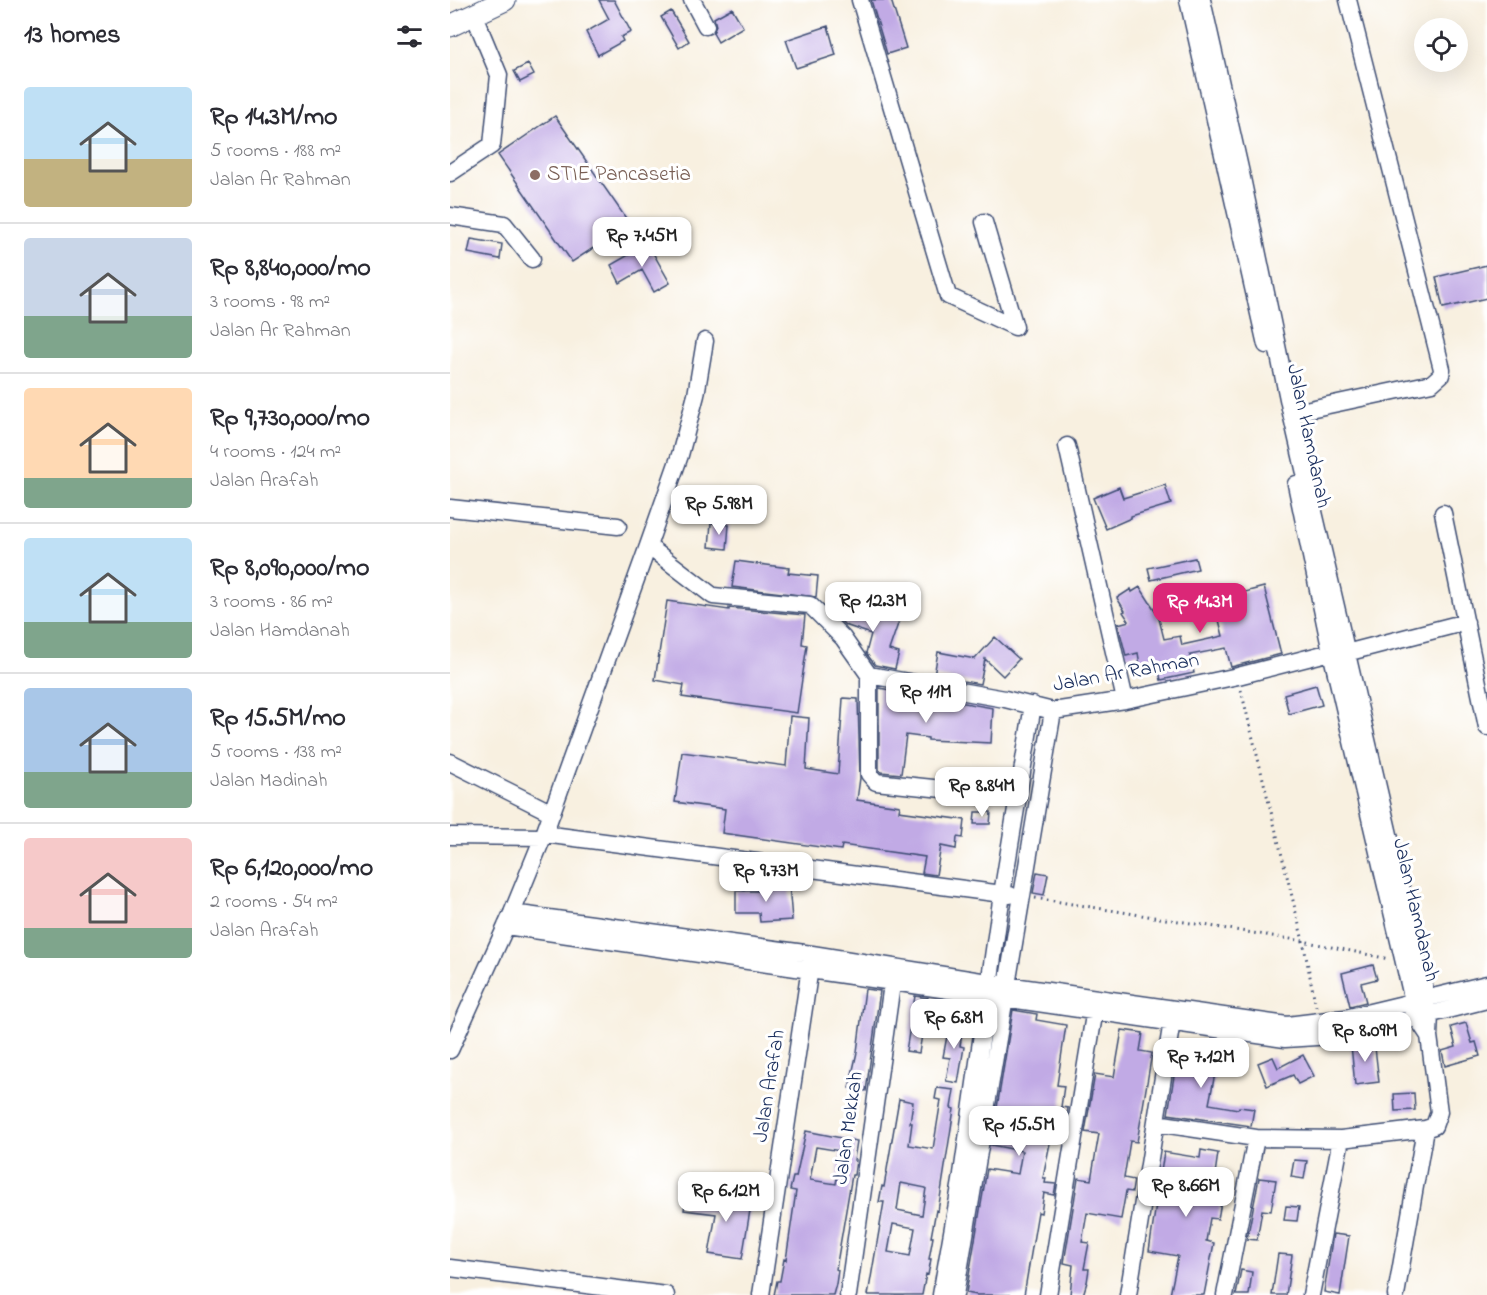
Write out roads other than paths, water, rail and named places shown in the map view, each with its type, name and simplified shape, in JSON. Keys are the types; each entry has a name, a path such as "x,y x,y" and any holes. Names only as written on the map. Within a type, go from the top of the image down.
{"main road":[{"path":"450,26 505,0"}],"street":[{"path":"692,0 706,26"},
{"path":"860,0 948,297 1015,327 984,222"},
{"name":"Jalan Hamdanah","path":"1188,0 1281,415 1429,1036 1439,1112 1434,1125 1425,1129 1396,1295"},
{"name":"Jalan Hamdanah","path":"1202,0 1241,173 1404,962 1422,1008"},
{"path":"1291,413 1432,383 1441,375 1442,369 1348,0"},
{"path":"450,173 492,146 500,75 474,15"},
{"path":"450,216 504,224 532,259"},
{"path":"450,1050 544,836 682,445 696,395 705,341"},
{"path":"1068,446 1125,700"},
{"path":"450,508 618,526"},
{"path":"1443,513 1487,727"},
{"path":"648,546 713,596 810,605 843,638 869,675 869,774 876,782 1018,797"},
{"name":"Jalan Ar Rahman","path":"869,675 1033,705 1053,711 1125,700 1238,676 1466,622"},
{"path":"955,1295 997,990 1002,894 1033,705"},
{"path":"941,1295 960,1181 997,990 1022,896 1053,711"},
{"path":"450,762 552,813"},
{"path":"450,836 544,836 1022,896"},
{"path":"1011,838 1032,838"},
{"path":"509,920 1096,1004 1285,1039 1348,1035 1487,984"},
{"name":"Jalan Arafah","path":"761,1295 811,962"},
{"name":"Jalan Mekkah","path":"848,1295 893,974"},
{"path":"1173,1017 1287,1025 1487,1000"},
{"path":"1048,1295 1096,1004"},
{"path":"1128,1295 1173,1017"},
{"path":"1156,1123 1256,1138 1341,1139 1425,1129"},
{"path":"1225,1295 1256,1138"},
{"path":"1311,1295 1341,1139"},
{"path":"450,1268 592,1290 666,1295"}],"place":[{"name":"STIE Pancasetia","path":"535,175"}]}
